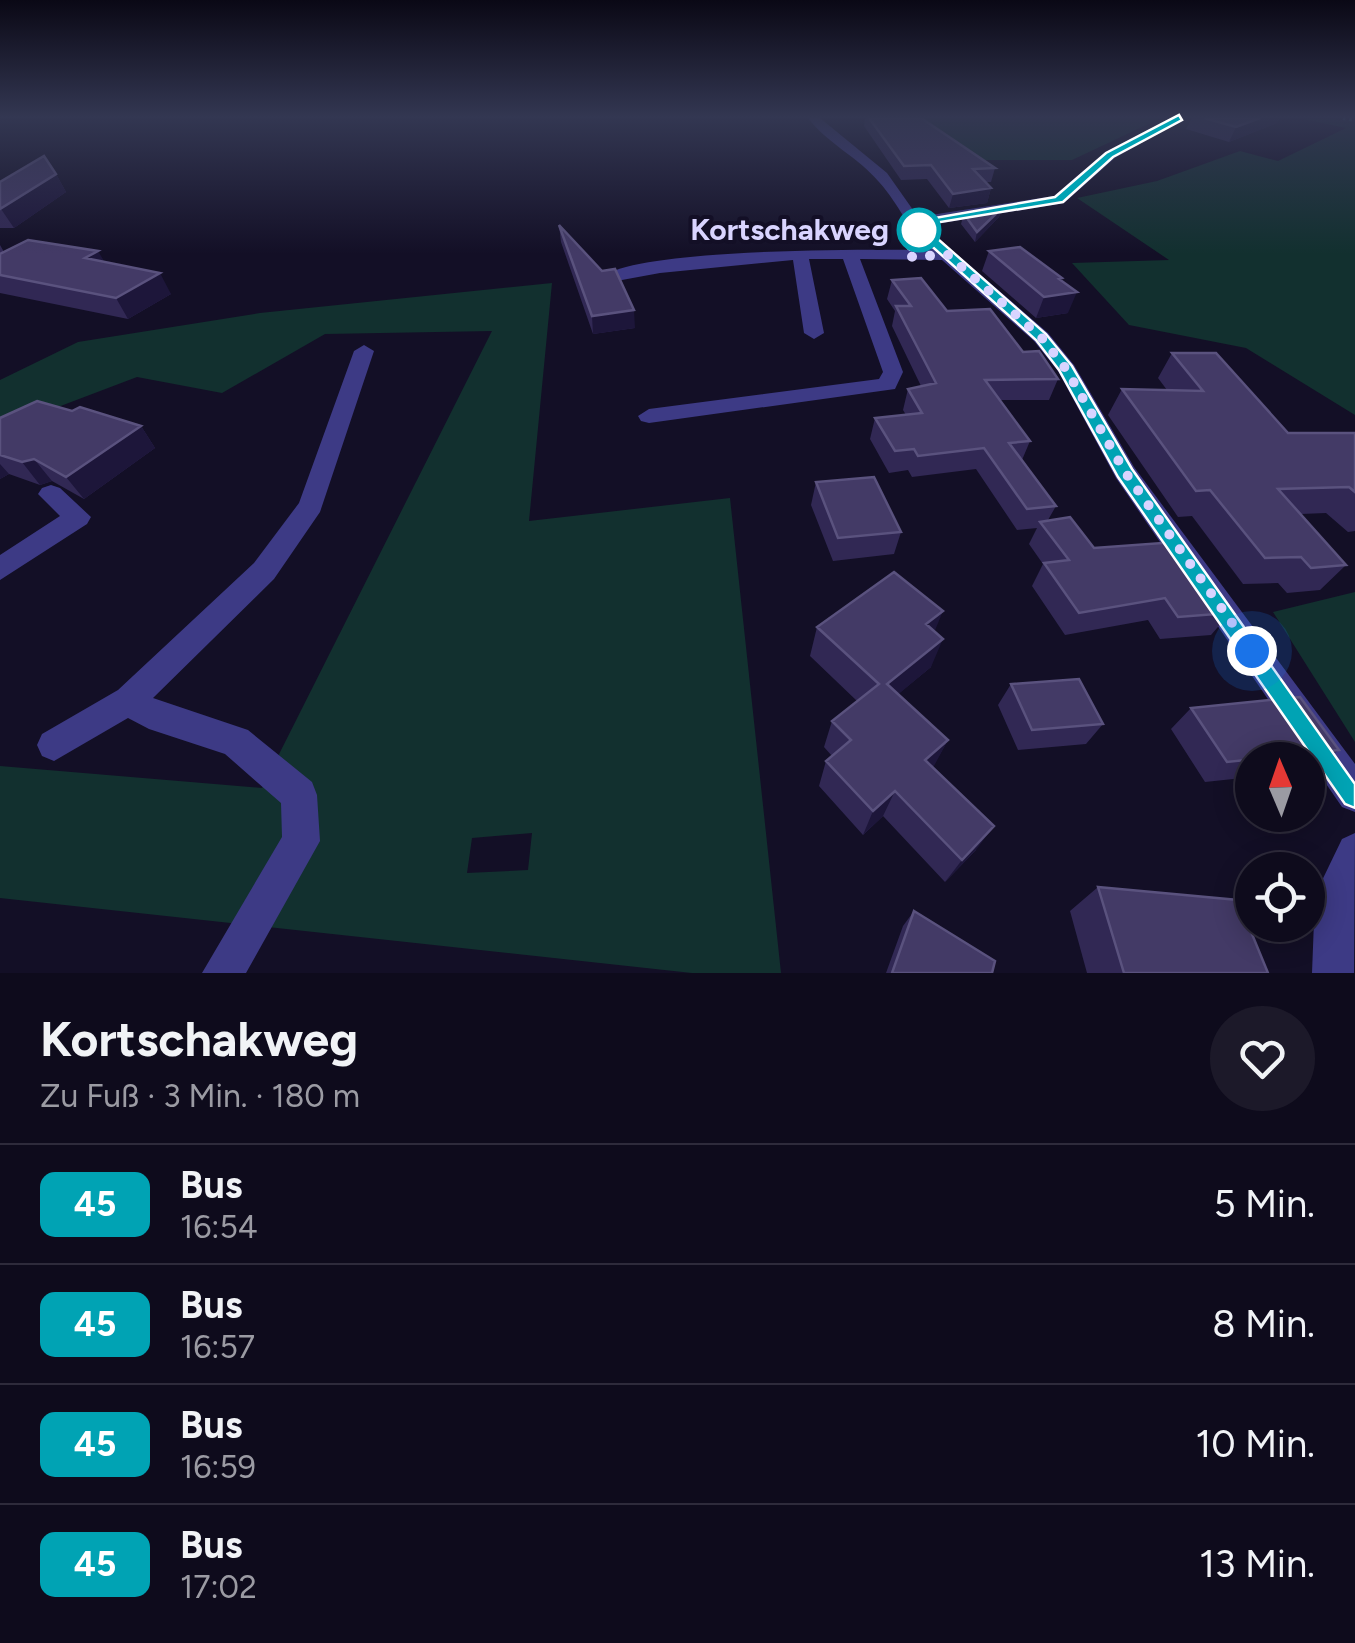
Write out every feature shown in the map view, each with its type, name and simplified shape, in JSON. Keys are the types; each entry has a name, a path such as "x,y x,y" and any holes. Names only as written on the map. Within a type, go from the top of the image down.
{"street":[{"path":"866,163 883,177 912,223 1041,337 1066,369 1125,472 1355,794"},
{"path":"912,223 1059,200 1100,163"},
{"path":"611,277 660,268 800,254 948,255"},
{"path":"800,254 814,333"},
{"path":"649,416 887,384 893,372 850,256"},
{"path":"54,745 129,700 264,571 311,506 364,351"},
{"path":"0,569 78,517 51,494"},
{"path":"129,700 149,714 236,740 299,795 300,841 223,973"},
{"path":"1333,973 1335,895 1355,852"}],"green space":[{"path":"1206,163 1355,163 1355,415 1246,348 1129,325 1072,263 1169,260 1077,198 1157,181"},
{"path":"552,283 529,521 730,498 781,973 692,973 0,898 0,766 262,788 492,331 325,334 222,393 137,377 0,429 0,380 78,342 260,313","holes":["532,833 528,870 467,873 472,838"]},
{"path":"1355,592 1355,742 1273,612"}],"building":[{"path":"31,163 49,163 56,174 0,209 0,182"},
{"path":"902,163 988,163 995,168 973,169 991,188 953,194 931,165"},
{"path":"1002,208 977,232 964,214"},
{"path":"559,225 602,271 615,269 634,310 592,316"},
{"path":"28,240 98,251 85,258 160,273 116,298 0,275 0,254"},
{"path":"1020,247 1077,292 1044,297 989,251"},
{"path":"921,278 947,311 990,309 1023,352 1039,351 1058,379 985,380 1030,441 1009,443 1056,506 1027,509 984,448 918,456 914,449 895,451 875,418 922,413 908,389 936,383 896,306 911,306 892,280"},
{"path":"1172,353 1216,353 1288,433 1355,433 1355,492 1349,487 1278,489 1346,565 1311,568 1301,557 1265,558 1210,490 1196,491 1122,389 1203,391"},
{"path":"37,401 72,411 80,407 141,426 66,477 34,459 22,462 0,455 0,418"},
{"path":"874,477 901,532 838,538 816,482"},
{"path":"1070,517 1094,548 1176,542 1230,613 1178,617 1165,598 1079,613 1044,563 1069,560 1040,522"},
{"path":"894,572 943,611 926,624 943,639 887,684 948,740 925,760 994,826 962,860 895,791 873,811 826,761 851,740 832,721 879,684 817,627"},
{"path":"1079,679 1103,724 1032,730 1011,684"},
{"path":"1300,697 1339,750 1325,752 1325,742 1235,742 1235,761 1227,762 1191,708"},
{"path":"1098,887 1235,900 1235,942 1255,942 1268,973 1124,973"},
{"path":"914,911 995,961 992,973 892,973"}],"bus line":[{"name":"45","path":"1100,163 1059,200 912,223 1041,337 1066,369 1125,472 1355,794"}],"place":[{"name":"Kortschakweg","path":"919,230"}],"route":[{"path":"919,230 906,257 948,255 1041,337 1066,369 1125,472 1252,651"}]}
